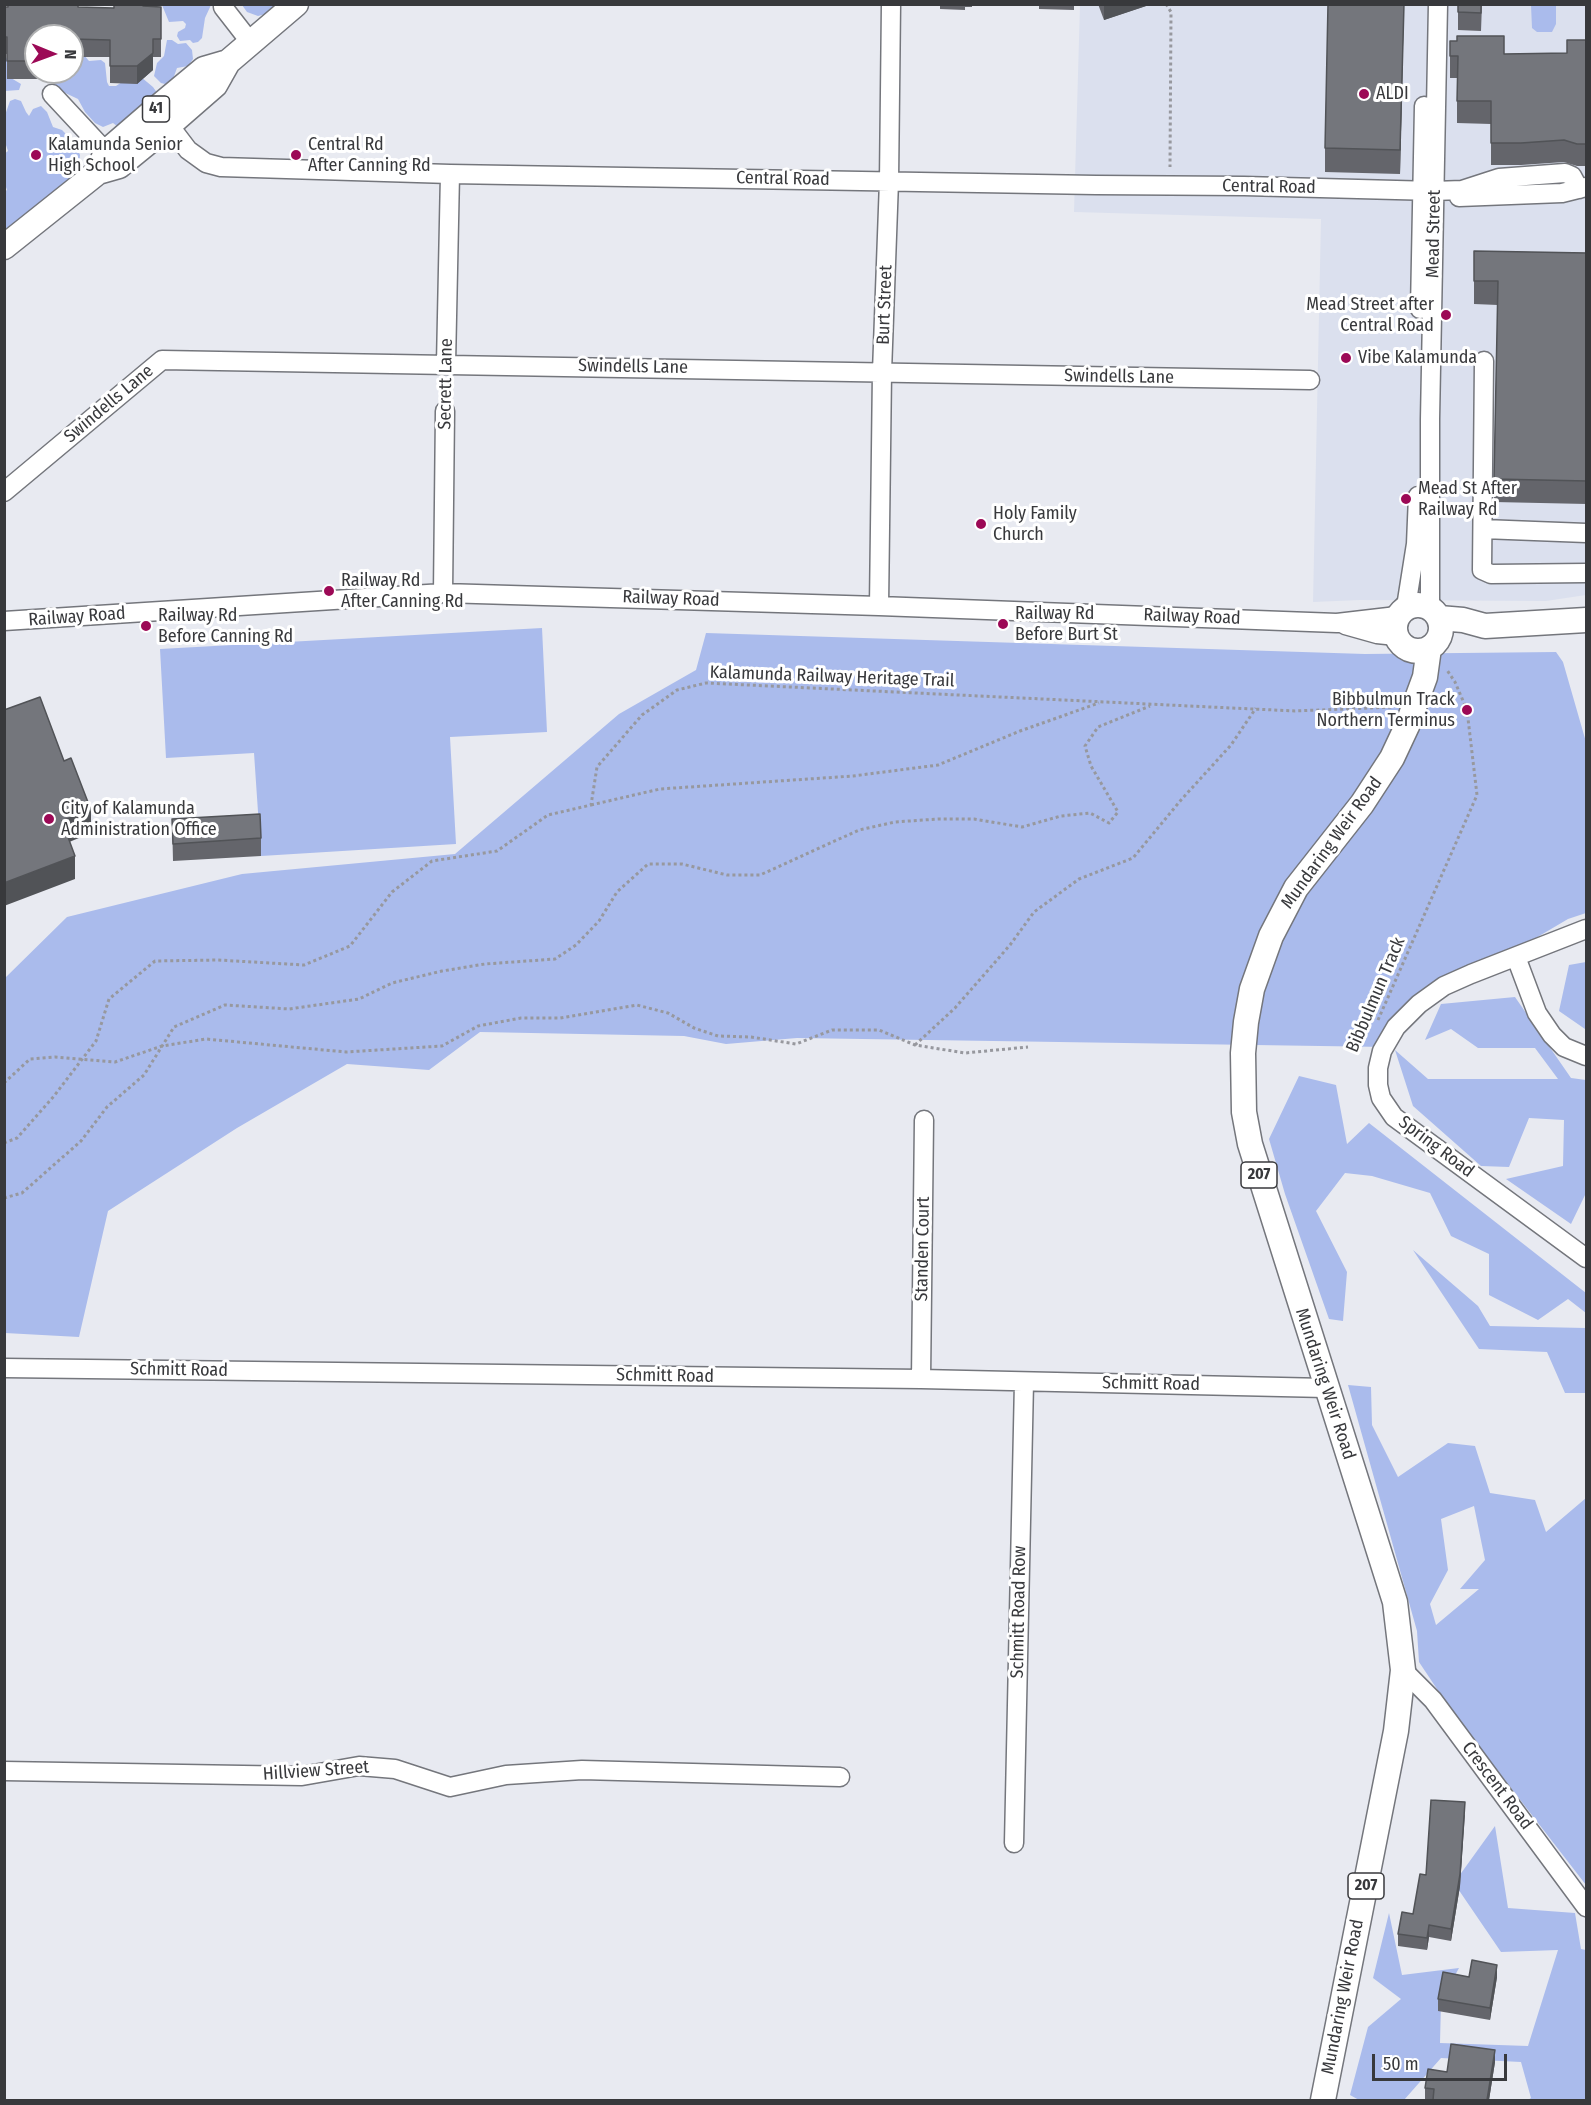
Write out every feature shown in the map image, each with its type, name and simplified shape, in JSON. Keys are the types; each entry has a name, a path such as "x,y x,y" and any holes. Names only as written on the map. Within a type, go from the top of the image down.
{"main road":[{"name":"41","path":"4,247 102,162 120,166 204,69 228,62 296,4"},
{"path":"1434,628 1422,605 1400,626 1409,649 1419,651 1434,628 1463,620 1485,626 1587,620"},
{"name":"Mundaring Weir Road","path":"1400,626 1412,707"},
{"name":"Mundaring Weir Road","path":"1323,2100 1396,1731 1403,1670 1395,1602 1250,1144 1244,1112 1242,1080 1246,1023 1259,965 1281,914 1302,879 1378,781 1400,743 1425,677 1434,628"}],"street":[{"name":"Burt Street","path":"879,606 891,4"},
{"name":"Mead Street","path":"1426,4 1434,628"},
{"name":"Mead Street","path":"1400,626 1416,544 1428,191 1438,4"},
{"path":"223,7 251,43"},
{"path":"52,94 102,162"},
{"name":"Central Road","path":"162,117 188,150 206,163 221,167 450,174 1244,186 1428,191 1462,190 1499,178 1565,173 1572,176 1583,188"},
{"name":"Secrett Lane","path":"446,364 450,174"},
{"name":"Swindells Lane","path":"4,492 162,360 1310,380"},
{"path":"1484,361 1482,570 1486,573 1587,573"},
{"name":"Secrett Lane","path":"444,593 446,411"},
{"path":"1483,529 1587,533"},
{"name":"Railway Road","path":"4,621 444,593 1337,623 1377,634 1400,626"},
{"name":"Spring Road","path":"1587,929 1444,986 1419,1004 1396,1027 1382,1051 1378,1068 1381,1098 1394,1117 1587,1258"},
{"path":"1516,957 1537,1013 1552,1035 1564,1047 1587,1056"},
{"name":"Standen Court","path":"921,1379 924,1120"},
{"name":"Schmitt Road","path":"4,1368 921,1379 1326,1388"},
{"name":"Schmitt Road Row","path":"1014,1843 1024,1382"},
{"name":"Crescent Road","path":"1403,1670 1433,1700 1587,1907"},
{"name":"Hillview Street","path":"4,1770 302,1776 358,1766 396,1769 450,1787 506,1775 582,1770 840,1777"}],"path":[{"path":"1166,4 1171,12 1170,169"},
{"name":"Bibbulmun Track","path":"1377,1020 1477,795 1467,710 1455,682 1445,668"},
{"name":"Kalamunda Railway Heritage Trail","path":"591,805 597,767 642,716 677,690 706,683 1294,711 1412,707"},
{"name":"Kalamunda Railway Heritage Trail","path":"4,1143 16,1138 54,1096 96,1041 109,999 155,962 218,960 303,965 350,946 392,892 432,861 497,851 548,815 660,789 853,776 938,765 1020,731 1101,702"},
{"name":"Kalamunda Railway Heritage Trail","path":"4,1198 22,1193 81,1141 107,1107 144,1075 174,1028 225,1005 289,1009 359,999 393,983 442,971 485,964 555,959 576,945 599,921 617,892 648,864 682,864 727,875 760,875 860,830 895,822 974,819 1022,827 1061,816 1090,813 1109,823 1118,812 1091,766 1085,746 1098,727 1153,704"},
{"path":"915,1046 955,1008 1010,945 1034,912 1079,879 1133,858 1231,745 1256,708"},
{"path":"4,1083 30,1059 55,1057 115,1062 162,1046 206,1039 346,1052 442,1046 478,1026 521,1018 560,1018 637,1005 668,1013 694,1028 718,1036 751,1037 796,1044 832,1030 879,1030 915,1046 965,1053 1028,1047"}],"shaded area":[{"path":"162,5 211,5 205,18 202,38 193,43 190,40 180,41 177,36 178,32 185,28 186,24 183,21 169,22"},
{"path":"242,5 302,5 258,16 247,12"},
{"path":"1080,5 1586,5 1586,595 1546,601 1313,602 1321,219 1074,212"},
{"path":"1531,5 1556,5 1556,24 1552,32 1537,32 1532,28"},
{"path":"167,40 178,44 186,43 192,50 193,59 188,66 177,68 170,83 165,84 154,76 157,63 164,56"},
{"path":"4,54 10,64 11,78 21,84 19,90 5,91"},
{"path":"84,55 89,61 101,60 105,63 109,86 116,86 141,77 153,87 160,97 122,130 113,123 103,127 95,123 85,112 78,99 59,90 54,84 84,84"},
{"path":"15,99 21,101 29,116 33,109 41,106 47,112 53,127 62,130 75,143 80,155 79,171 71,182 59,187 63,194 41,202 44,219 16,221 5,246 4,192 7,190 4,154 8,151 5,142 5,115 10,101"},
{"path":"542,628 547,732 450,737 456,844 261,856 254,753 166,758 160,649"},
{"path":"706,633 1365,654 1556,652 1563,662 1586,742 1586,913 1568,919 1512,952 1421,990 1386,1047 797,1038 726,1044 684,1036 480,1032 429,1070 347,1064 237,1128 108,1211 79,1337 5,1333 5,978 67,917 242,874 455,854 619,714 696,670"},
{"path":"1586,962 1585,1029 1559,1011 1569,965"},
{"path":"1515,997 1571,1078 1586,1080 1586,1193 1571,1224 1506,1179 1563,1166 1564,1120 1529,1118 1509,1167 1481,1166 1413,1106 1395,1050 1428,1079 1558,1079 1535,1048 1478,1048 1451,1029 1425,1040 1441,1004"},
{"path":"1299,1076 1336,1085 1347,1144 1369,1123 1586,1293 1586,1313 1568,1299 1538,1320 1489,1295 1489,1254 1451,1236 1430,1193 1372,1176 1345,1173 1316,1211 1347,1272 1343,1321 1329,1319 1285,1194 1269,1139"},
{"path":"1413,1250 1478,1306 1490,1326 1586,1328 1586,1393 1565,1393 1547,1352 1479,1349"},
{"path":"1348,1385 1371,1387 1372,1425 1398,1477 1448,1443 1475,1446 1490,1493 1535,1500 1546,1532 1586,1498 1586,1885 1453,1713 1419,1662 1417,1631","holes":["1474,1506 1485,1560 1460,1589 1479,1589 1436,1625 1430,1604 1448,1570 1441,1519"]},
{"path":"1495,1826 1508,1908 1575,1913 1581,1949 1586,1950 1586,2100 1528,2100 1531,2098 1521,2062 1441,2058 1404,2100 1359,2100 1350,2095 1368,2027 1401,1999 1373,1978 1389,1913 1402,1975 1459,1968 1441,2001 1440,2043 1528,2046 1558,1950 1501,1952 1454,1883"}],"building":[{"path":"8,4 78,4 78,7 114,8 114,4 143,4 143,6 161,7 161,39 153,39 153,53 137,66 110,66 110,40 84,39 84,24 24,24 24,61 7,61 4,7 8,7"},
{"name":"ALDI","path":"1328,4 1404,4 1400,150 1325,148"},
{"path":"1458,4 1481,4 1481,13 1458,12"},
{"path":"1457,36 1504,36 1504,54 1567,53 1567,40 1587,40 1587,144 1564,140 1491,143 1491,101 1457,101 1458,56 1450,56 1450,41 1457,41"},
{"path":"1474,251 1587,253 1587,481 1494,479 1498,281 1474,281"},
{"path":"40,697 64,761 71,758 91,810 62,821 75,856 4,883 4,710"},
{"path":"260,814 261,838 173,844 172,819"},
{"path":"1431,1800 1465,1802 1460,1874 1451,1929 1429,1925 1427,1938 1398,1934 1402,1912 1413,1914 1420,1874 1426,1875"},
{"path":"1472,1960 1497,1965 1490,2008 1438,1999 1443,1972 1469,1977"},
{"path":"1451,2044 1495,2050 1487,2100 1433,2100 1434,2089 1425,2088 1428,2069 1447,2072"}],"place":[{"name":"ALDI","path":"1364,94"},
{"name":"Kalamunda Senior High School","path":"36,155"},
{"name":"Central Rd After Canning Rd","path":"296,155"},
{"name":"Mead Street after Central Road","path":"1446,315"},
{"name":"Vibe Kalamunda","path":"1346,358"},
{"name":"Mead St After Railway Rd","path":"1406,499"},
{"name":"Holy Family Church","path":"981,524"},
{"name":"Railway Rd After Canning Rd","path":"329,591"},
{"name":"Railway Rd Before Burt St","path":"1003,624"},
{"name":"Railway Rd Before Canning Rd","path":"146,626"},
{"name":"Bibbulmun Track Northern Terminus","path":"1467,710"},
{"name":"City of Kalamunda Administration Office","path":"49,819"}]}
